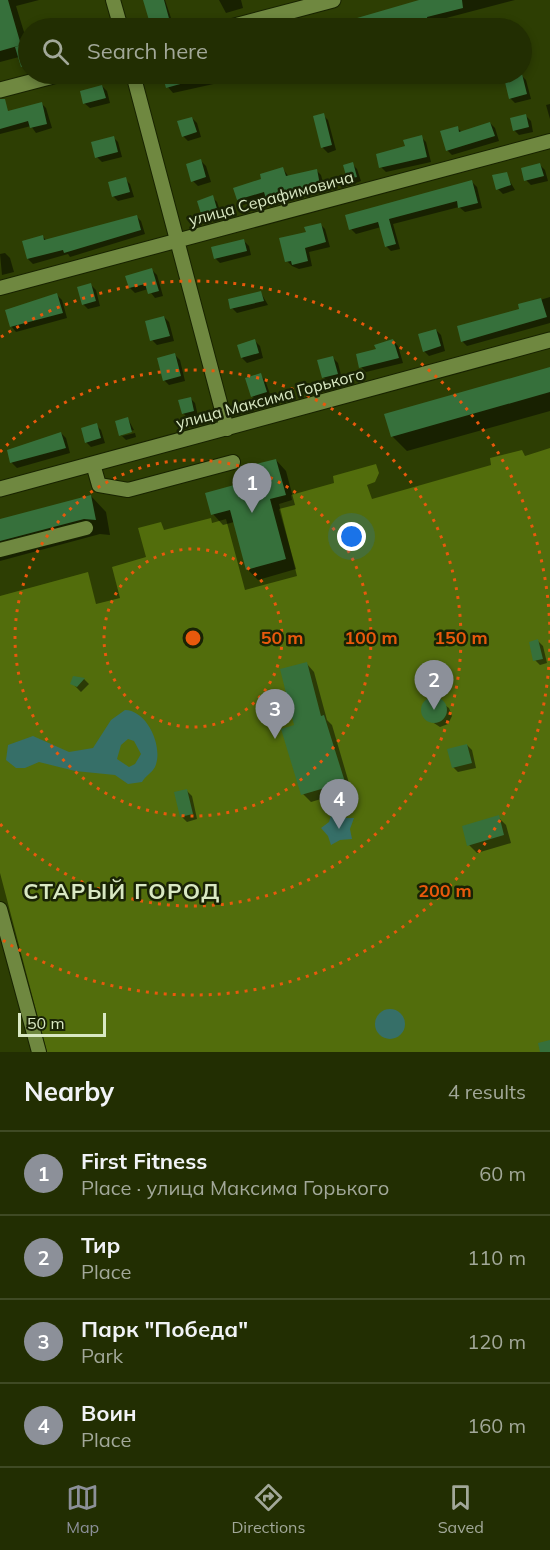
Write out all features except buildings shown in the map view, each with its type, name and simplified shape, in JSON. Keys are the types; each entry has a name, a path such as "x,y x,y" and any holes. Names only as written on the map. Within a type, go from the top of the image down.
{"street":[{"path":"113,0 118,18"},
{"path":"265,18 333,0"},
{"path":"0,90 23,84"},
{"path":"136,84 227,429"},
{"name":"улица Серафимовича","path":"0,288 550,141"},
{"name":"улица Максима Горького","path":"0,489 550,340"},
{"path":"93,464 99,485 128,490 233,462"},
{"path":"0,550 86,528"},
{"path":"0,909 39,1052"}],"green space":[{"path":"550,448 550,1052 47,1052 0,873 0,596 88,572 96,604 120,598 112,567 146,557 138,528 161,522 164,530 211,518 212,523 226,519 245,590 297,576 279,504 292,500 291,495 334,483 333,476 376,464 379,473 375,482 367,485 372,499 491,465 490,458 522,450 525,456"}],"water":[{"path":"125,710 133,712 147,723 152,731 157,759 154,769 142,782 128,784 115,775 75,771 39,762 25,768 16,768 6,760 8,745 33,736 69,752 93,748 111,720","holes":["128,739 134,741 141,754 135,764 129,767 117,759 121,745"]},
{"path":"332,811 342,818 354,818 350,829 352,839 340,840 331,845 328,836 321,828 329,822"},
{"path":"390,1009 396,1010 404,1018 404,1030 396,1038 390,1039 384,1038 376,1030 375,1024 376,1018 384,1010"}],"place":[{"name":"First Fitness","path":"252,513"},
{"name":"Тир","path":"434,710"},
{"name":"Парк \"Победа\"","path":"275,739"},
{"name":"Воин","path":"339,829"}],"district":[{"name":"СТАРЫЙ ГОРОД","path":"122,891"}]}
